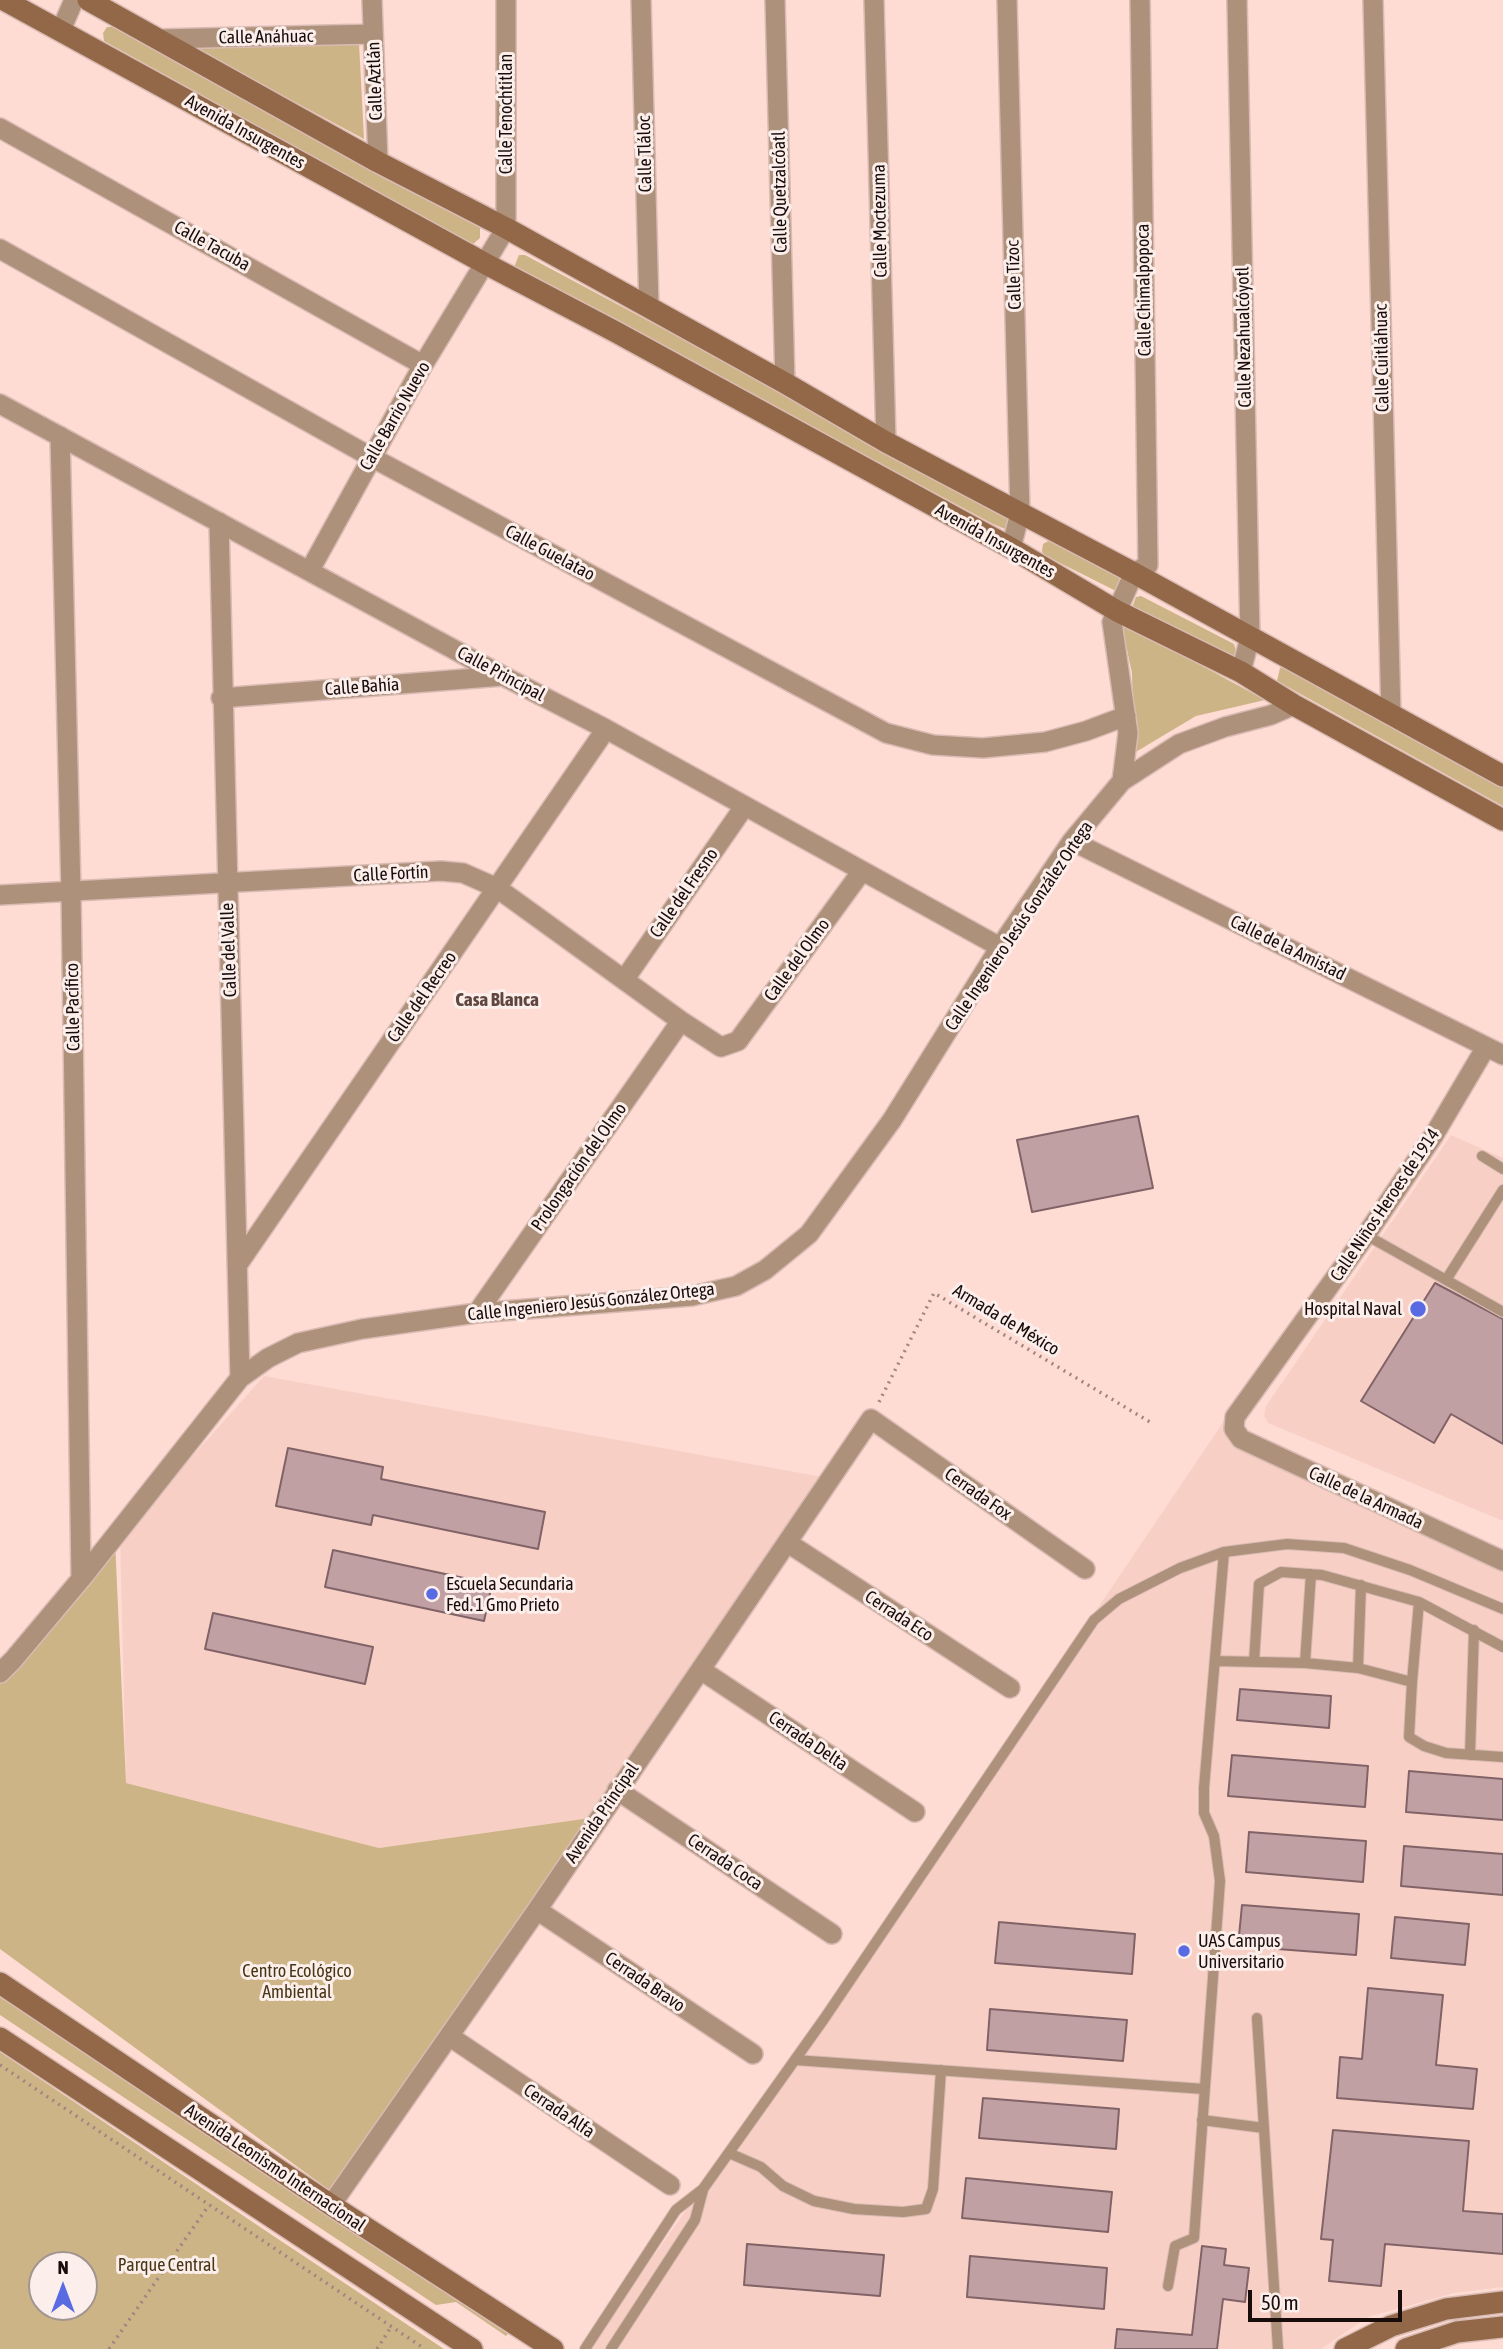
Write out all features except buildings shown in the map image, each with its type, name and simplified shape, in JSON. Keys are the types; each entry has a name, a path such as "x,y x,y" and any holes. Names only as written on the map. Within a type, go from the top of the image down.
{"main road":[{"name":"Avenida Insurgentes","path":"4,0 1010,548 1117,611 1241,672 1294,705 1503,820"},
{"name":"Avenida Insurgentes","path":"88,0 378,162 506,228 886,442 1134,573 1503,776"},
{"name":"Avenida Leonismo Internacional","path":"0,1983 331,2205 553,2349"},
{"path":"0,2038 472,2349"},
{"path":"1345,2349 1391,2326 1446,2309 1503,2302"},
{"path":"1406,2349 1457,2332 1503,2327"}],"street":[{"path":"61,30 74,0"},
{"name":"Calle Aztlán","path":"372,0 378,162"},
{"name":"Calle Tenochtitlan","path":"506,0 506,228"},
{"name":"Calle Tláloc","path":"642,0 649,308"},
{"name":"Calle Quetzalcóatl","path":"775,0 785,383"},
{"name":"Calle Moctezuma","path":"874,0 886,442"},
{"name":"Calle Tízoc","path":"1007,0 1020,513 1010,548"},
{"name":"Calle Chimalpopoca","path":"1134,573 1148,565 1140,0"},
{"name":"Calle Nezahualcóyotl","path":"1237,0 1250,637 1241,672"},
{"name":"Calle Cuitláhuac","path":"1373,0 1391,715"},
{"name":"Calle Anáhuac","path":"160,39 373,34"},
{"name":"Calle Tacuba","path":"0,128 423,365"},
{"path":"486,264 506,228"},
{"name":"Calle Guelatao","path":"0,249 371,457 886,733 933,745 984,748 1045,742 1126,716"},
{"name":"Calle Barrio Nuevo","path":"310,570 423,365 486,264"},
{"name":"Calle Principal","path":"0,404 606,729 1000,947"},
{"name":"Calle Pacífico","path":"60,436 71,892 81,1579"},
{"name":"Calle del Valle","path":"219,522 240,1377"},
{"path":"1122,781 1128,733 1112,622 1134,573"},
{"name":"Calle Bahía","path":"222,698 503,676"},
{"name":"Calle Ingeniero Jesús González Ortega","path":"0,1673 81,1579 240,1377 268,1358 298,1343 362,1329 477,1312 692,1296 736,1286 765,1270 809,1234 892,1120 1000,947 1072,841 1122,781 1179,744 1294,705"},
{"name":"Calle del Recreo","path":"238,1264 606,729"},
{"name":"Calle del Fresno","path":"624,980 744,807"},
{"name":"Calle de la Amistad","path":"1072,841 1495,1051"},
{"name":"Calle Fortín","path":"0,894 441,871 463,873 496,888 681,1021 721,1047 728,1046"},
{"name":"Calle del Olmo","path":"728,1046 738,1041 862,871"},
{"name":"Prolongación del Olmo","path":"477,1312 681,1021"},
{"name":"Calle Niños Heroes de 1914","path":"1234,1429 1235,1417 1495,1051"},
{"name":"Avenida Principal","path":"331,2205 537,1910 871,1419"},
{"name":"Cerrada Fox","path":"871,1419 1085,1569"},
{"name":"Calle de la Armada","path":"1234,1429 1241,1439 1503,1561"},
{"name":"Cerrada Eco","path":"788,1543 1010,1688"},
{"name":"Cerrada Delta","path":"701,1670 915,1812"},
{"name":"Cerrada Coca","path":"617,1790 832,1934"},
{"name":"Cerrada Bravo","path":"537,1910 753,2054"},
{"name":"Cerrada Alfa","path":"449,2036 670,2185"}],"lane":[{"path":"1482,1156 1503,1169"},
{"path":"1446,1280 1503,1190"},
{"path":"1366,1235 1503,1312"},
{"path":"586,2349 676,2210 703,2189 795,2060 1094,1620 1119,1599 1180,1568 1224,1552 1287,1544 1344,1548 1410,1570 1503,1609"},
{"path":"1168,2286 1175,2246 1194,2238 1220,1881 1214,1836 1203,1813 1203,1788 1224,1552"},
{"path":"1254,1662 1259,1584 1281,1572 1322,1575 1419,1602 1503,1647"},
{"path":"1305,1663 1311,1574"},
{"path":"1358,1668 1361,1585"},
{"path":"1419,1602 1409,1737 1424,1746 1446,1753 1503,1757"},
{"path":"1470,1755 1474,1630"},
{"path":"1216,1661 1305,1663 1358,1668 1412,1682"},
{"path":"1257,2018 1278,2349"},
{"path":"795,2060 1205,2089"},
{"path":"729,2153 761,2167 783,2186 814,2201 854,2209 903,2212 926,2209 933,2189 941,2070"},
{"path":"1202,2120 1264,2128"},
{"path":"611,2349 695,2220 703,2189"}],"path":[{"name":"Armada de México","path":"871,1419 934,1293 1150,1422"},
{"path":"0,2066 425,2349"},
{"path":"109,2349 209,2205"},
{"path":"377,2349 405,2304"}],"shaded area":[{"name":"Hospital Naval","path":"1451,1135 1503,1158 1503,1521 1268,1423 1264,1416 1266,1406"},
{"name":"Escuela Secundaria Fed. 1 Gmo Prieto","path":"264,1376 823,1477 590,1818 379,1848 126,1783 120,1537"},
{"name":"UAS Campus Universitario","path":"1228,1415 1228,1432 1503,1570 1503,2287 1454,2293 1368,2317 1321,2349 588,2349 811,2033"}],"green space":[{"path":"107,27 115,27 480,227 480,238 472,245 104,41 103,33"},
{"path":"359,43 364,139 190,46"},
{"path":"519,255 525,255 1010,514 1011,528 1005,529 993,524 514,267"},
{"path":"1050,540 1118,574 1121,583 1116,591 1044,555 1043,544"},
{"path":"1141,596 1234,644 1237,655 1233,659 1134,610 1136,597"},
{"path":"1121,622 1265,700 1196,716 1134,753 1132,673"},
{"path":"1285,666 1503,784 1503,806 1277,681 1280,668"},
{"name":"Centro Ecológico Ambiental","path":"115,1541 126,1783 379,1848 590,1818 332,2192 0,1949 0,1681"},
{"path":"0,1982 511,2330 506,2336 456,2302 436,2305 0,2015"},
{"name":"Parque Central","path":"0,2052 272,2235 444,2349 0,2349"}],"place":[{"name":"Hospital Naval","path":"1418,1309"},
{"name":"Escuela Secundaria Fed. 1 Gmo Prieto","path":"432,1594"},
{"name":"UAS Campus Universitario","path":"1184,1951"}],"district":[{"name":"Casa Blanca","path":"497,1000"}]}
